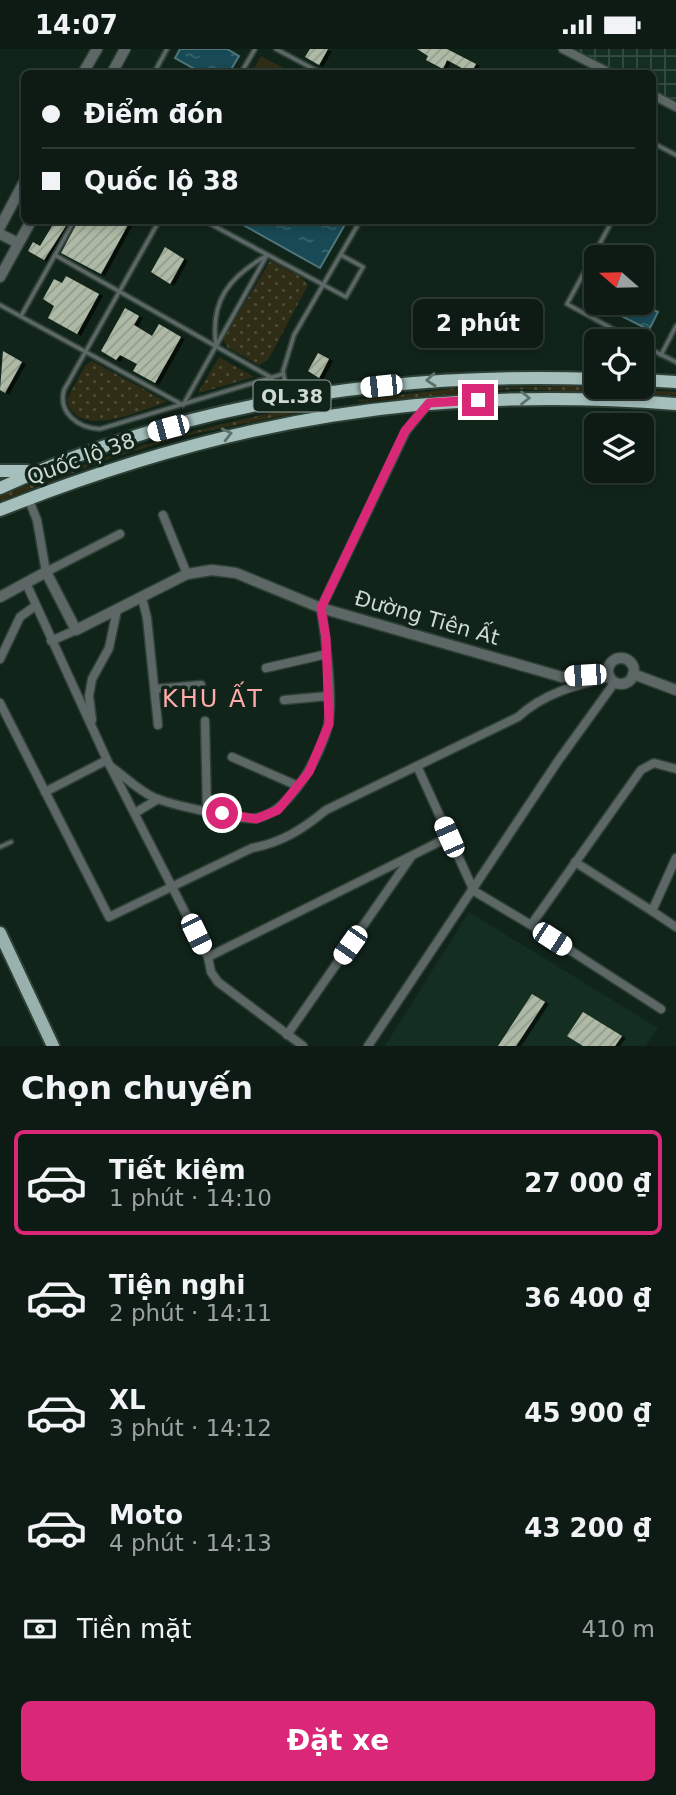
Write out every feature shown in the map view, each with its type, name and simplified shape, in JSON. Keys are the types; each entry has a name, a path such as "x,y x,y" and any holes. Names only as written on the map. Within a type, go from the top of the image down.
{"highway":[{"name":"Quốc lộ 38","path":"0,488 37,470 116,442 287,397 470,377 584,379"},
{"path":"654,381 676,382"},
{"path":"342,390 345,412"},
{"name":"Quốc lộ 38","path":"0,510 176,447 254,428 345,412 429,403 533,398 676,404"},
{"path":"0,471 37,470"}],"main road":[{"path":"0,933 53,1046"}],"street":[{"path":"85,70 97,49"},
{"path":"114,70 125,49"},
{"path":"563,49 604,70"},
{"path":"656,97 676,107"},
{"path":"0,227 21,188"},
{"path":"0,277 29,224"},
{"path":"0,234 18,243"},
{"path":"109,763 158,799 256,819 278,810 309,772 329,724 327,654 321,608 405,431 429,403"},
{"path":"28,499 37,520 46,572 76,629 51,641"},
{"path":"163,515 187,574"},
{"path":"0,597 120,534"},
{"name":"Đường Tiên Ất","path":"76,629 187,574 212,570 236,573 321,608 562,677 611,677"},
{"path":"26,583 109,763 208,957 211,972 218,982 303,1046"},
{"path":"142,598 158,725"},
{"path":"0,659 20,617 35,606"},
{"path":"92,726 89,696 92,679 109,648 117,610"},
{"path":"266,668 327,654"},
{"path":"368,1046 474,891 611,677 609,664 620,658 631,663 633,674"},
{"path":"0,703 109,917 173,884 252,848 272,844 302,829 326,810 518,717 531,705 564,688 611,677 627,681 633,674"},
{"path":"633,674 676,690"},
{"path":"155,689 201,685"},
{"path":"284,700 328,696"},
{"path":"205,721 207,810"},
{"path":"232,757 298,786"},
{"path":"45,792 109,763"},
{"path":"531,925 641,770 654,763 676,769"},
{"path":"417,766 474,891 661,1009"},
{"path":"135,813 158,799"},
{"path":"208,957 449,837"},
{"path":"287,1035 412,855"},
{"path":"652,911 676,858"},
{"path":"575,862 676,927"}],"lane":[{"path":"156,70 167,49"},
{"path":"243,70 255,49"},
{"path":"276,49 315,70"},
{"path":"656,145 676,155"},
{"path":"21,316 72,224"},
{"path":"157,224 62,398 67,414 83,426 100,429 284,374"},
{"path":"210,224 346,297 363,267 341,255"},
{"path":"287,397 284,374 294,335 358,224"},
{"path":"610,224 567,304 613,329"},
{"path":"55,255 272,378"},
{"path":"216,346 214,321 222,292 237,275 267,255"},
{"path":"183,405 267,255"},
{"path":"0,305 183,405"},
{"path":"661,355 676,327"},
{"path":"654,351 676,362"},
{"path":"0,847 11,842"}],"shaded area":[{"path":"568,49 676,49 676,104 656,94 656,70 610,70"},
{"path":"261,56 287,70 253,70"},
{"path":"270,261 301,277 308,285 268,360 259,365 228,348 223,340"},
{"path":"219,357 254,377 199,393 199,391"},
{"path":"91,361 167,402 111,420 83,419 73,412 67,399 85,366"},
{"path":"570,386 584,387 584,392 513,389 360,402 357,400 451,389"},
{"path":"654,391 676,392 676,395 654,394"},
{"path":"328,403 329,406 179,437 109,459 0,501 0,496 118,454 238,420"},
{"path":"469,912 658,1028 646,1046 385,1046"}],"water":[{"path":"180,49 227,49 239,56 231,70 197,70 175,58"},
{"path":"241,224 345,224 320,268"},
{"path":"654,310 658,312 647,329 619,315 654,315"}],"building":[{"path":"310,49 328,49 319,65 305,57"},
{"path":"417,49 447,49 476,64 473,70 465,70 447,60 443,69 426,60 428,56"},
{"path":"53,224 67,224 44,260 28,251 33,242 40,246"},
{"path":"76,224 128,224 101,274 61,253"},
{"path":"165,247 184,259 170,284 151,272"},
{"path":"66,276 99,294 77,334 48,318 54,306 43,299 54,279 62,283"},
{"path":"125,308 139,316 134,325 152,336 159,324 181,337 155,383 133,371 137,364 120,355 116,360 101,351"},
{"path":"3,351 22,362 5,393 0,390"},
{"path":"318,353 329,359 319,378 308,371"},
{"path":"532,994 545,1002 516,1046 498,1046"},
{"path":"583,1012 622,1036 615,1046 583,1046 567,1036"}],"district":[{"name":"KHU ẤT","path":"213,699"}],"route":[{"path":"222,813 256,819 278,810 309,772 329,724 326,638 321,608 341,562 411,423 429,403 478,400"}]}
